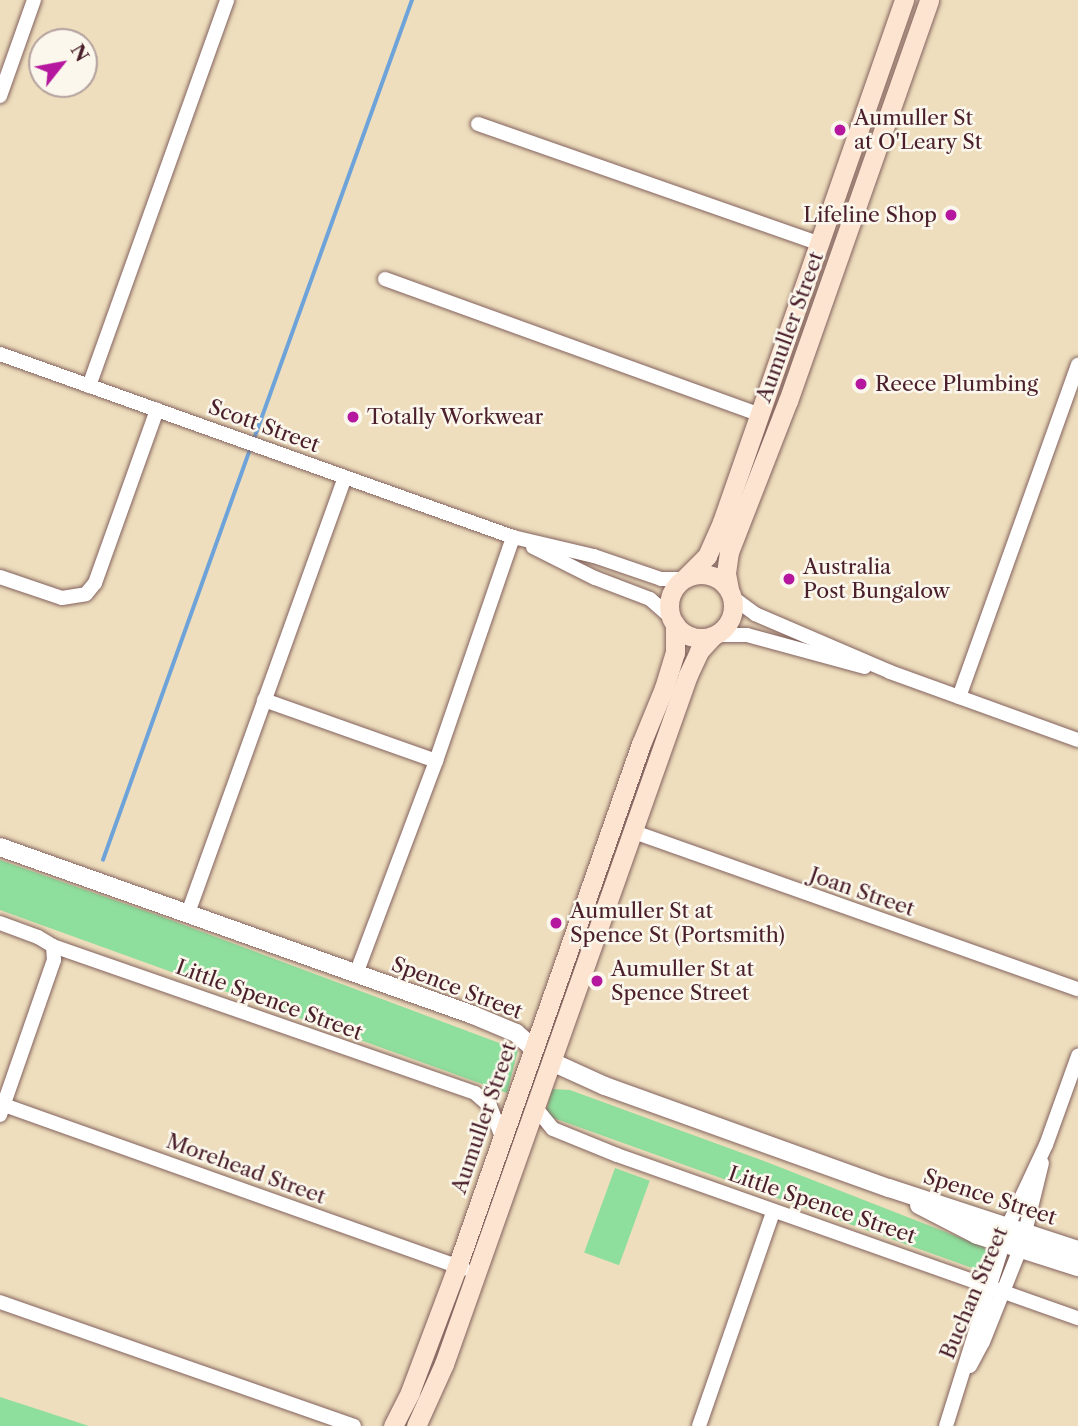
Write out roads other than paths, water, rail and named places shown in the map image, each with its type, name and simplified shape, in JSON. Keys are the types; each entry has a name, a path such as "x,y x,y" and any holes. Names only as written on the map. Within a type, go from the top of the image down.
{"main road":[{"name":"Aumuller Street","path":"684,578 702,562 715,539 904,0"},
{"name":"Aumuller Street","path":"731,593 726,573 729,552 820,313 929,0"},
{"path":"869,101 889,68 902,34 906,30 917,33"},
{"path":"706,573 716,577 731,593 733,613 729,623 713,636 690,636 673,620 669,602 672,592 684,578 706,573"},
{"name":"Aumuller Street","path":"416,1426 444,1364 502,1137 671,668 673,620"},
{"name":"Aumuller Street","path":"393,1426 523,1141 692,663 713,636"},
{"path":"584,906 596,908 612,869 625,855"},
{"name":"Spence Street","path":"533,1048 552,1062"}],"street":[{"path":"0,96 34,0"},
{"path":"89,386 226,0"},
{"path":"478,124 818,243"},
{"path":"385,279 758,414"},
{"name":"Scott Street","path":"0,354 513,537 594,556 661,579 684,578"},
{"path":"959,698 1078,365"},
{"path":"0,576 62,598 86,594 95,583 157,410"},
{"path":"188,913 345,477"},
{"path":"356,974 436,761 513,537"},
{"name":"Scott Street","path":"513,537 595,578 650,599 673,620"},
{"path":"731,593 755,614 890,672 1078,740"},
{"path":"713,636 747,635 809,654 890,672"},
{"path":"264,700 436,761"},
{"name":"Joan Street","path":"634,832 820,901 1078,989"},
{"name":"Spence Street","path":"0,847 516,1032 533,1048"},
{"name":"Little Spence Street","path":"0,923 34,935 53,946 472,1092 490,1106 502,1137"},
{"path":"2,1110 5,1087 54,962 53,946"},
{"name":"Buchan Street","path":"946,1426 963,1378 981,1346 996,1287 1078,1056"},
{"name":"Spence Street","path":"552,1062 605,1086 889,1188 1078,1267"},
{"path":"523,1141 536,1133 553,1129 535,1107"},
{"name":"Morehead Street","path":"2,1110 466,1270"},
{"name":"Little Spence Street","path":"553,1129 773,1212 996,1287 1078,1318"},
{"path":"699,1426 773,1212"},
{"name":"Spence Street","path":"1014,1238 1078,1250"},
{"path":"0,1301 354,1426"}],"waterway":[{"path":"254,439 412,0"},
{"path":"103,860 251,447"}],"place":[{"name":"Aumuller St at O'Leary St","path":"840,130"},
{"name":"Lifeline Shop","path":"951,215"},
{"name":"Reece Plumbing","path":"861,384"},
{"name":"Totally Workwear","path":"353,417"},
{"name":"Australia Post Bungalow","path":"789,579"},
{"name":"Aumuller St at Spence St (Portsmith)","path":"556,923"},
{"name":"Aumuller St at Spence Street","path":"597,981"}]}
